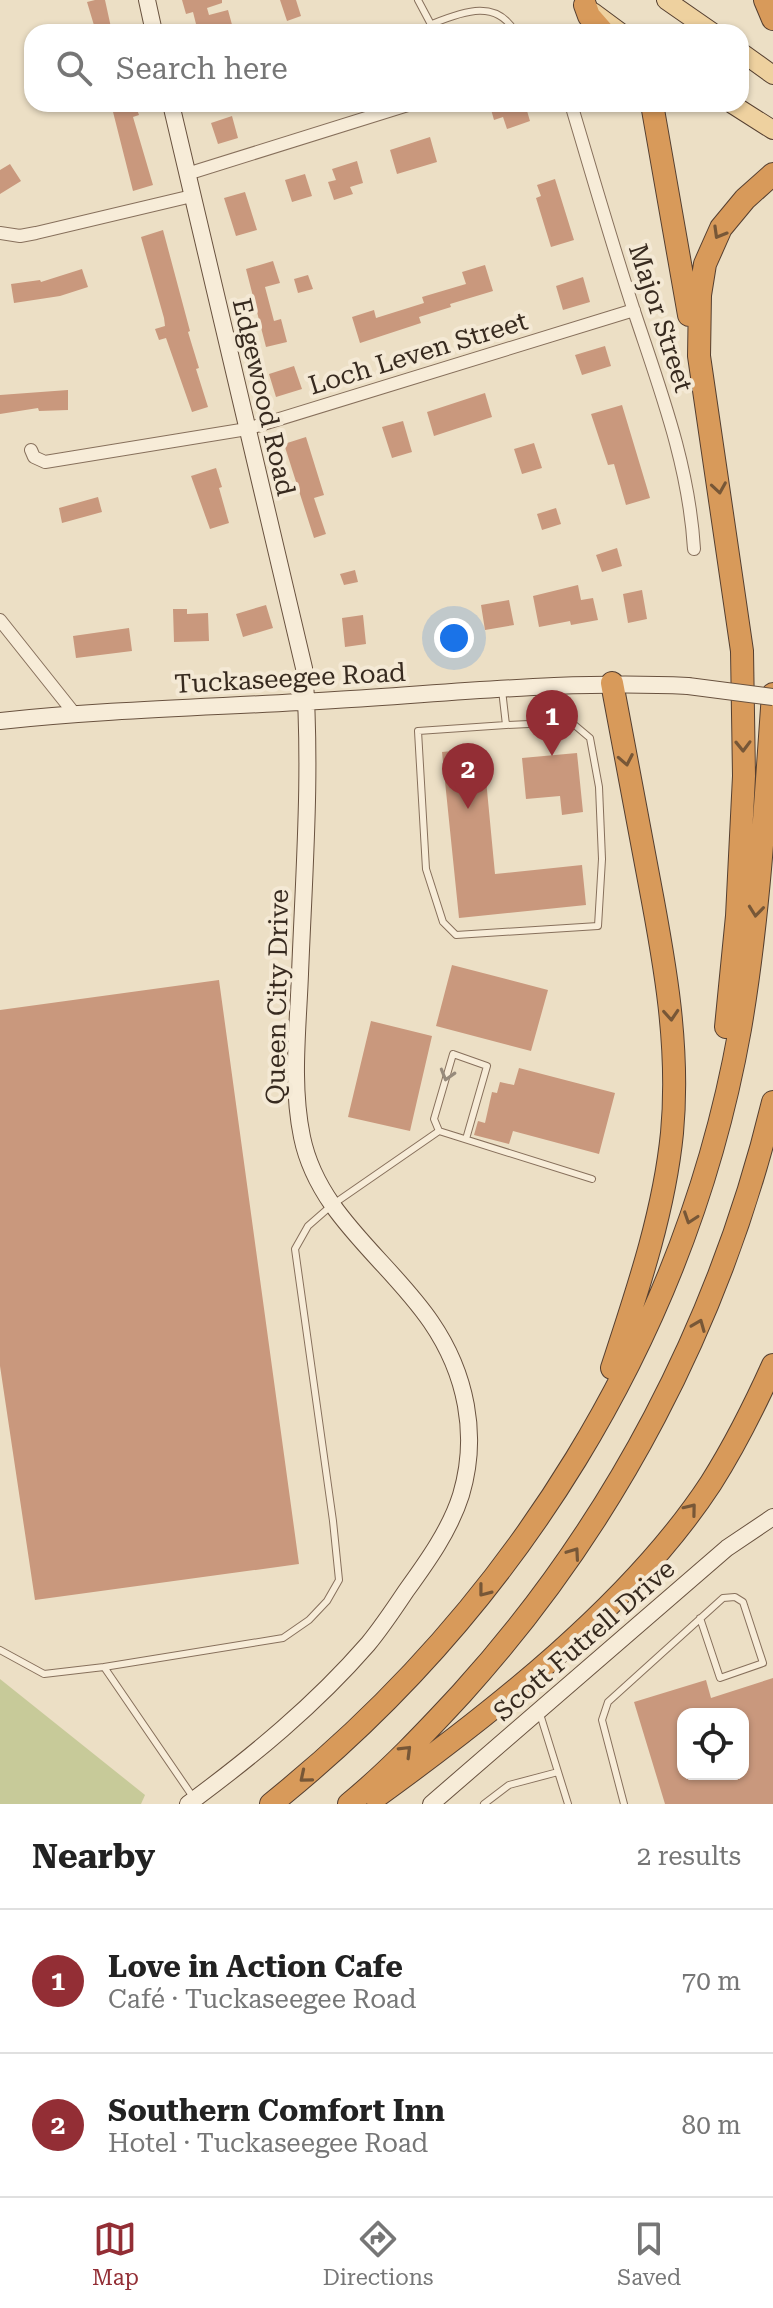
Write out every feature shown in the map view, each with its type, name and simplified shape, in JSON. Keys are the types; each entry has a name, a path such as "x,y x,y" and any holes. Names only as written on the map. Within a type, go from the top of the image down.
{"highway":[{"path":"765,0 773,19"},
{"path":"582,2 596,24"},
{"path":"653,112 693,338 699,356"},
{"path":"714,1144 738,903 744,776 742,651 699,356 700,295 710,250 721,228 734,211 772,175"},
{"path":"580,1454 615,1359 645,1262 666,1172 674,1094 671,1004 612,683"},
{"path":"271,1804 339,1748 433,1652 514,1552 580,1454 653,1312 682,1240 714,1144 740,1030 751,959 773,695"},
{"path":"349,1804 419,1739 498,1652 547,1591 605,1505 658,1412 696,1332 739,1223 773,1102"},
{"path":"365,1804 440,1751 502,1701 626,1586 711,1483 754,1407 773,1365"}],"main road":[{"path":"666,0 700,24"},
{"path":"582,2 610,24"},
{"path":"749,58 773,75"},
{"path":"745,112 773,130"}],"street":[{"path":"147,0 152,24"},
{"name":"Edgewood Road","path":"173,112 304,668 306,702"},
{"path":"187,174 385,112"},
{"name":"Major Street","path":"573,112 675,432 687,485 694,549"},
{"path":"0,233 20,236 36,233 192,196"},
{"name":"Loch Leven Street","path":"31,450 34,457 45,462 247,429 634,310"},
{"path":"0,620 74,713"},
{"name":"Tuckaseegee Road","path":"0,721 74,713 612,683 688,686 773,695"},
{"name":"Queen City Drive","path":"192,1802 305,1709 370,1641 442,1537 461,1495 467,1462 469,1429 465,1395 453,1361 430,1320 410,1294 332,1205 307,1158 298,1114 297,1088 306,702"},
{"name":"Scott Futrell Drive","path":"431,1804 727,1548 773,1517"}],"lane":[{"path":"418,0 432,24"},
{"path":"442,24 479,5 500,8 512,24"},
{"path":"502,690 506,725"},
{"path":"571,722 590,738 599,787 602,859 598,926 456,935 443,922 426,869 418,731 506,725 571,722"},
{"path":"439,1131 434,1119 453,1054 487,1066 466,1139"},
{"path":"0,1650 44,1674 104,1667 283,1638 309,1620 327,1601 339,1580 295,1249 308,1226 332,1205 439,1131"},
{"path":"439,1131 592,1179"},
{"path":"624,1804 602,1720 608,1702 700,1618 723,1598 735,1597 743,1602 763,1663 720,1678 700,1618"},
{"path":"104,1667 192,1802"},
{"path":"539,1711 568,1804"},
{"path":"484,1804 509,1785 558,1772"}],"green space":[{"path":"0,1679 145,1795 141,1804 0,1804"}],"building":[{"path":"105,0 110,24 94,24 87,2"},
{"path":"182,0 222,0 222,3 207,8 209,15 228,10 232,24 196,24 193,12 186,14"},
{"path":"280,0 296,0 301,16 287,21"},
{"path":"113,112 138,112 139,115 133,117 153,185 133,191"},
{"path":"492,112 527,112 530,121 507,129 503,117 494,120"},
{"path":"232,116 238,138 218,144 211,123"},
{"path":"430,137 437,162 397,174 390,150"},
{"path":"357,161 363,183 350,187 353,194 334,200 328,182 336,180 332,169"},
{"path":"10,164 21,181 0,194 0,170"},
{"path":"305,174 312,196 292,202 285,180"},
{"path":"555,179 574,240 551,247 536,198 541,196 537,185"},
{"path":"245,192 257,230 236,236 224,198"},
{"path":"163,230 208,407 192,412 166,338 159,340 155,329 165,326 164,318 141,237"},
{"path":"273,261 280,283 265,287 274,321 281,319 287,342 266,347 246,269"},
{"path":"485,265 493,291 419,317 421,323 360,343 352,317 374,310 376,318 424,303 422,297 466,284 462,272"},
{"path":"82,269 88,287 60,296 14,303 11,284 41,282"},
{"path":"308,275 313,289 298,293 294,279"},
{"path":"583,277 590,302 563,310 556,286"},
{"path":"605,346 611,366 582,375 575,355"},
{"path":"294,366 302,389 276,397 269,374"},
{"path":"68,390 68,410 39,411 38,408 0,414 0,395"},
{"path":"485,393 492,417 434,436 427,412"},
{"path":"622,405 650,498 626,505 614,464 608,465 591,414"},
{"path":"403,421 412,452 392,458 382,427"},
{"path":"306,437 324,495 314,498 326,534 314,538 284,444"},
{"path":"534,443 542,468 522,474 514,449"},
{"path":"216,468 229,523 210,529 191,476"},
{"path":"98,497 102,512 62,523 59,508"},
{"path":"556,508 561,524 542,530 537,514"},
{"path":"617,548 622,566 602,572 596,555"},
{"path":"355,570 358,582 344,585 340,574"},
{"path":"578,585 581,600 593,598 598,620 539,627 533,596"},
{"path":"642,590 647,619 628,623 623,594"},
{"path":"509,600 514,625 485,630 481,605"},
{"path":"266,605 273,628 243,637 236,614"},
{"path":"173,609 187,609 187,614 208,613 209,641 174,642"},
{"path":"363,615 366,644 345,647 342,618"},
{"path":"129,628 132,651 76,658 73,636"},
{"path":"483,748 495,874 582,865 586,905 459,918 442,752"},
{"path":"577,753 583,812 562,815 560,796 526,799 522,758"},
{"path":"452,965 548,990 531,1051 436,1026"},
{"path":"219,980 299,1564 35,1600 0,1366 0,1010"},
{"path":"371,1021 432,1036 410,1131 348,1117"},
{"path":"519,1068 615,1093 599,1154 513,1131 509,1144 474,1135 478,1121 485,1123 492,1092 497,1093 500,1082 514,1085"},
{"path":"773,1678 773,1804 665,1804 634,1702 706,1680 711,1698"}],"place":[{"name":"Love in Action Cafe","path":"552,756"},
{"name":"Southern Comfort Inn","path":"468,809"}]}
